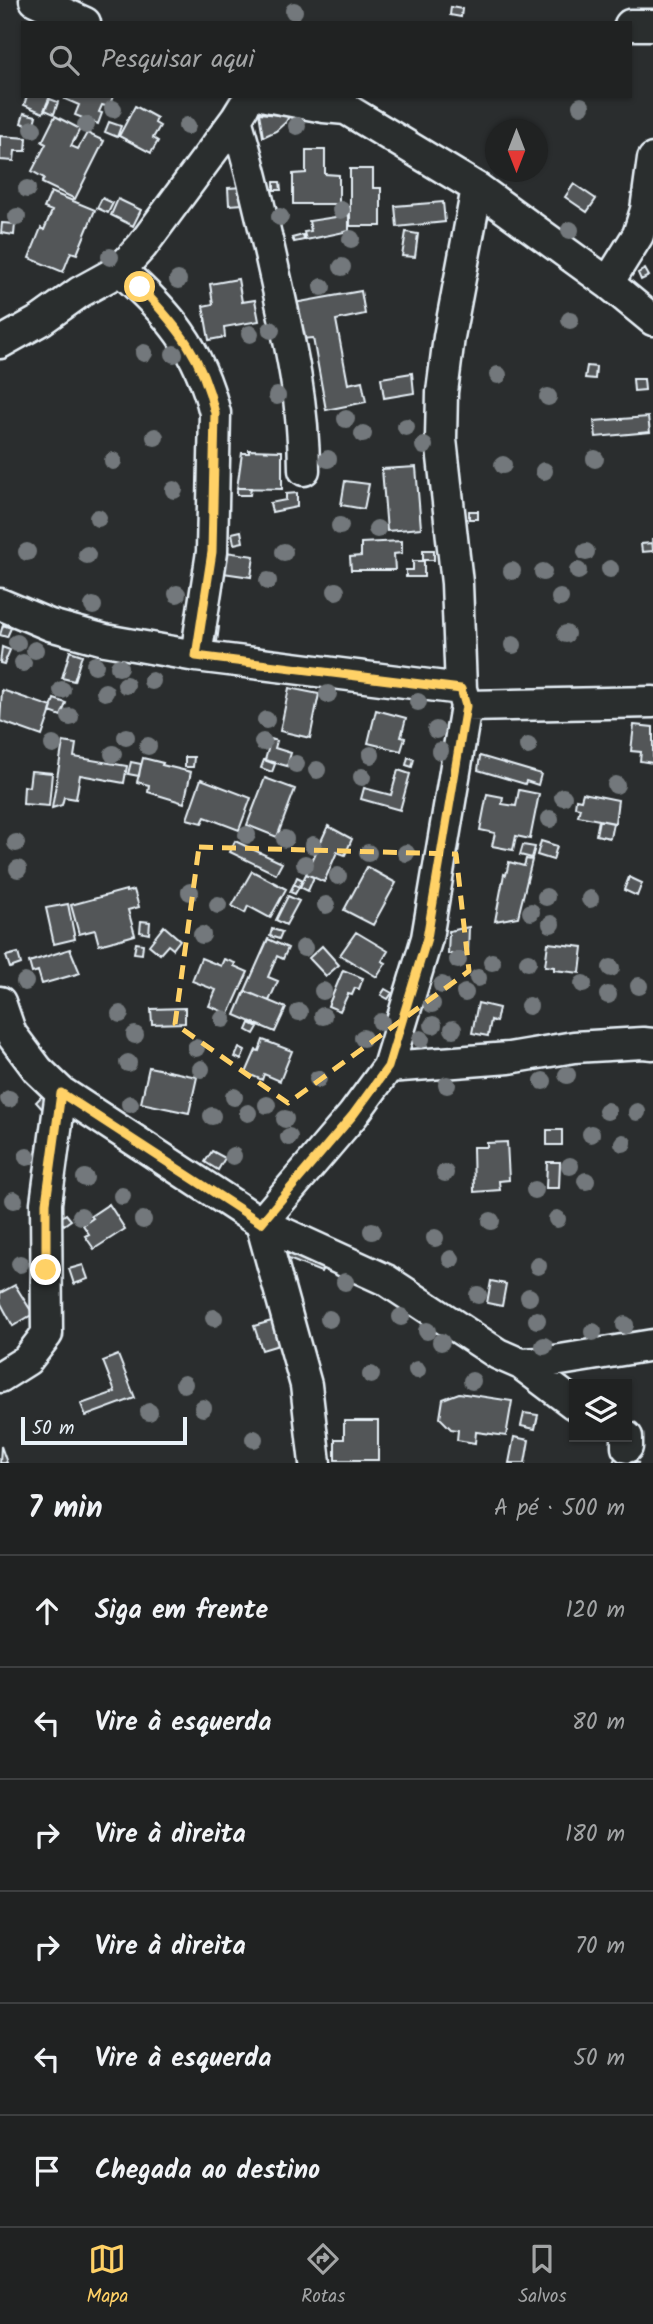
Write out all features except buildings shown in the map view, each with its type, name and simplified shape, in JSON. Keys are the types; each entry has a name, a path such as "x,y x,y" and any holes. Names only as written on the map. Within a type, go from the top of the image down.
{"street":[{"path":"35,0 81,21"},
{"path":"632,25 653,25"},
{"path":"277,98 324,107 355,102 608,283 653,320"},
{"path":"0,343 120,270 142,246 243,107"},
{"path":"243,107 250,167 297,371 304,430 304,470"},
{"path":"608,283 638,235 646,210 653,159"},
{"path":"261,1223 353,1115 388,1067 427,938 463,697 457,583 441,439 442,392 449,337 477,188"},
{"path":"120,270 173,322 194,354 210,392 215,413 212,552 196,656"},
{"path":"0,604 50,625 105,640 463,697 653,702"},
{"path":"0,1002 5,1037 61,1093 261,1223 386,1280 498,1354 521,1364 569,1400"},
{"path":"388,1067 509,1058 574,1047 653,1044"},
{"path":"0,1377 27,1360 47,1334 49,1313 46,1203 61,1093"},
{"path":"261,1223 306,1385 315,1463"},
{"path":"521,1364 653,1345"}],"highlighted area":[{"path":"199,847 456,854 469,971 288,1103 175,1024"}],"route":[{"path":"46,1270 46,1203 61,1093 261,1223 353,1115 388,1067 427,938 466,706 461,689 196,656 212,552 215,413 210,392 194,354 173,322 140,287"}]}
